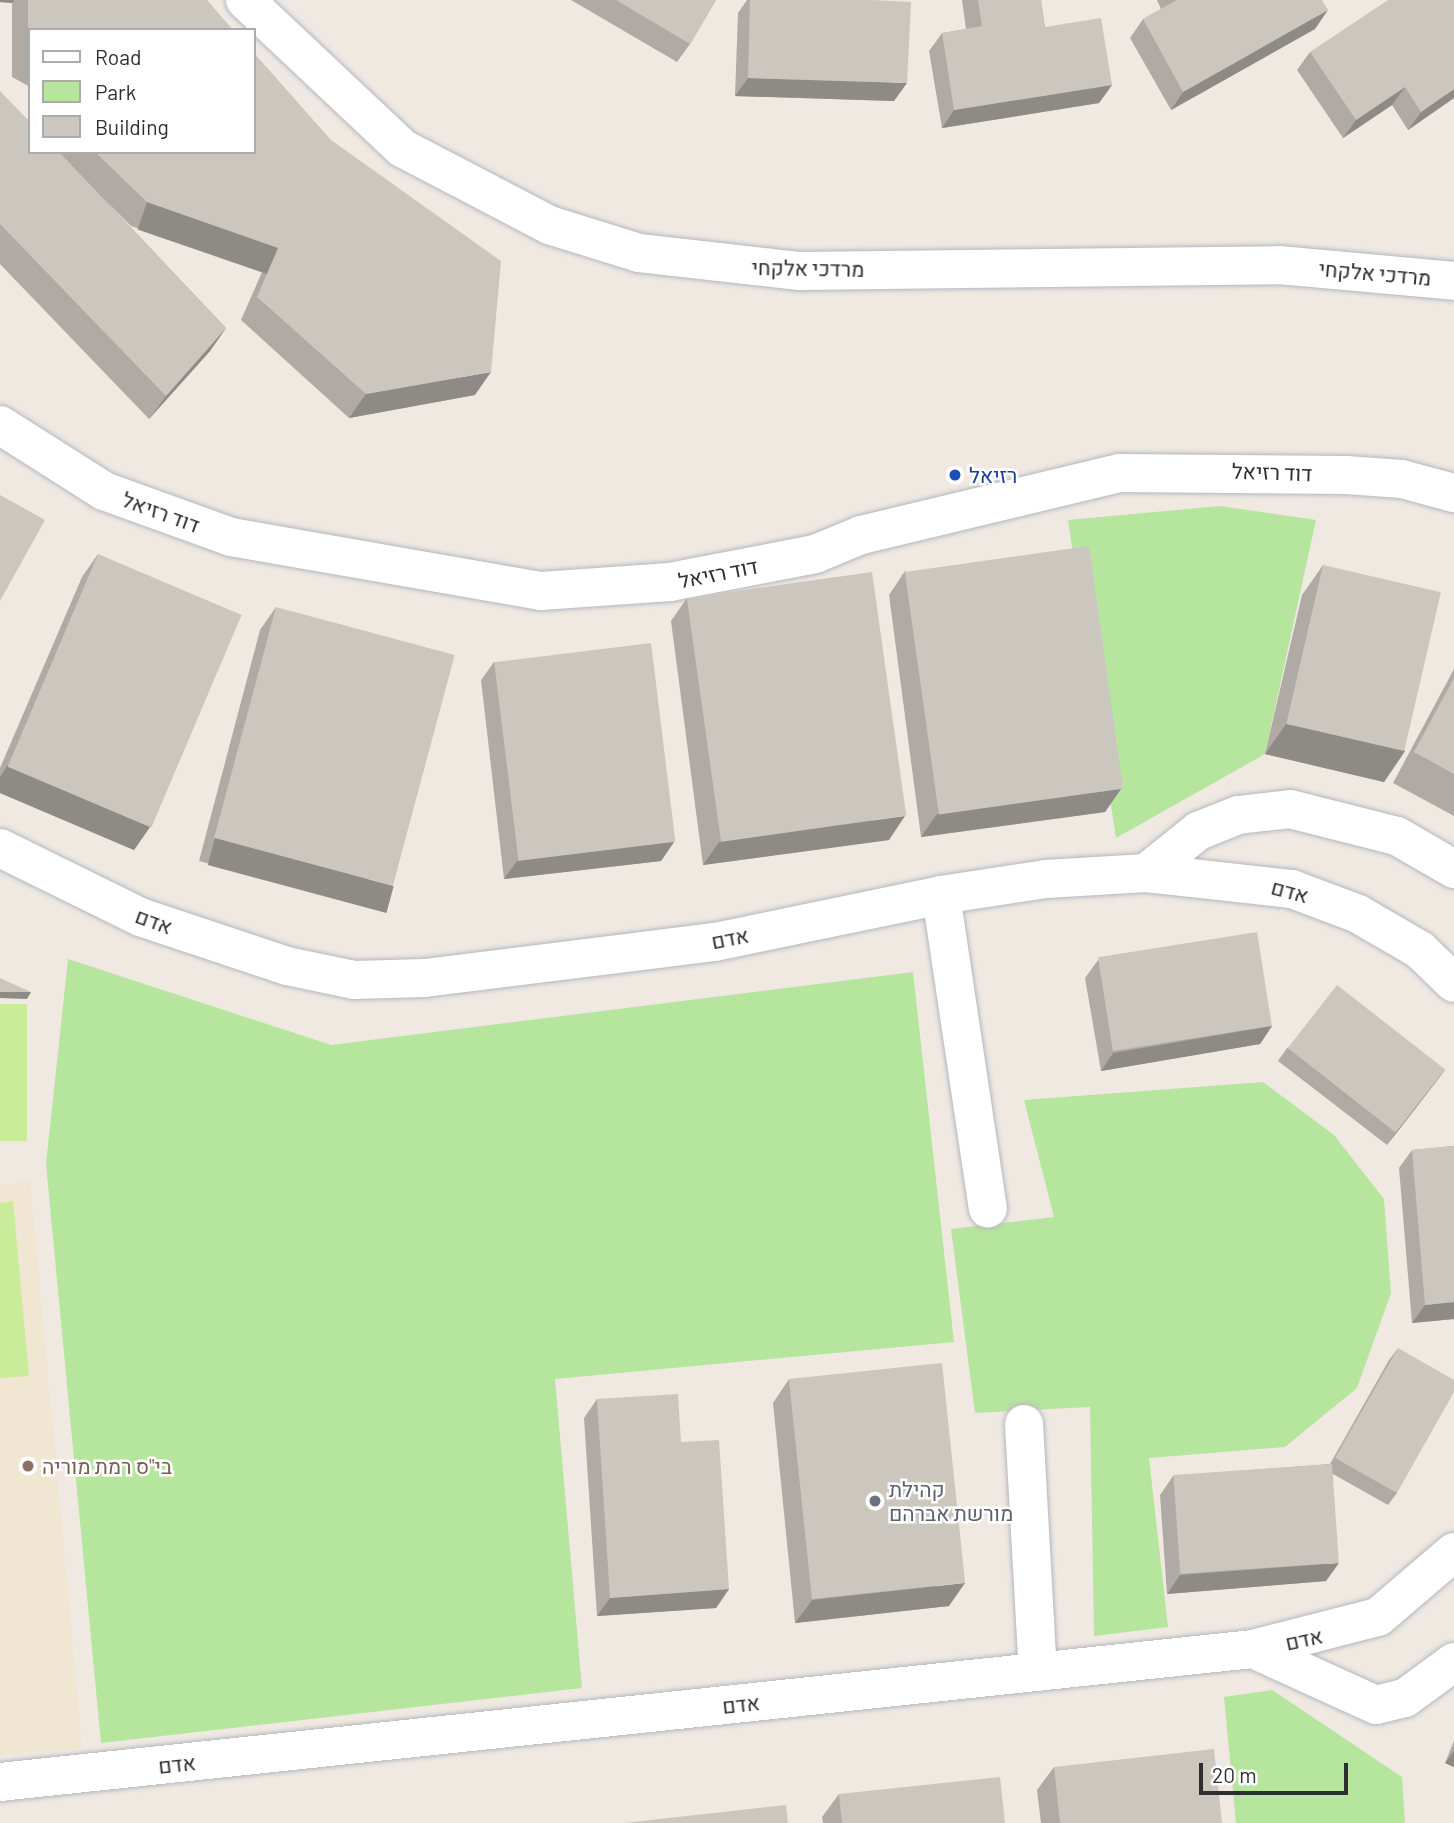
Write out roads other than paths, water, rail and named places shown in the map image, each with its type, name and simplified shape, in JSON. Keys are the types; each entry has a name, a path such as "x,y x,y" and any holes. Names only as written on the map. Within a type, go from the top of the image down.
{"street":[{"name":"מרדכי אלקחי","path":"245,0 402,148 549,225 625,250 800,271 1279,265 1415,273 1454,281"},
{"name":"דוד רזיאל","path":"0,425 104,491 231,537 541,591 670,582 815,554 860,535 1119,473 1346,475 1402,480 1454,493"},
{"path":"1146,873 1198,831 1238,816 1290,809 1397,836 1454,869"},
{"name":"אדם","path":"0,849 140,917 286,966 354,980 425,978 715,942 941,895 1046,878 1146,873 1292,889 1358,914 1420,950 1454,983"},
{"path":"941,895 988,1208"},
{"path":"1024,1424 1038,1672"},
{"name":"אדם","path":"0,1782 1253,1649 1378,1618 1454,1552"},
{"path":"1253,1649 1376,1705 1405,1698 1454,1662"}],"place":[{"name":"רזיאל","path":"955,475"},
{"name":"בי\"ס רמת מוריה","path":"28,1466"},
{"name":"קהילת מורשת אברהם","path":"875,1501"}]}
